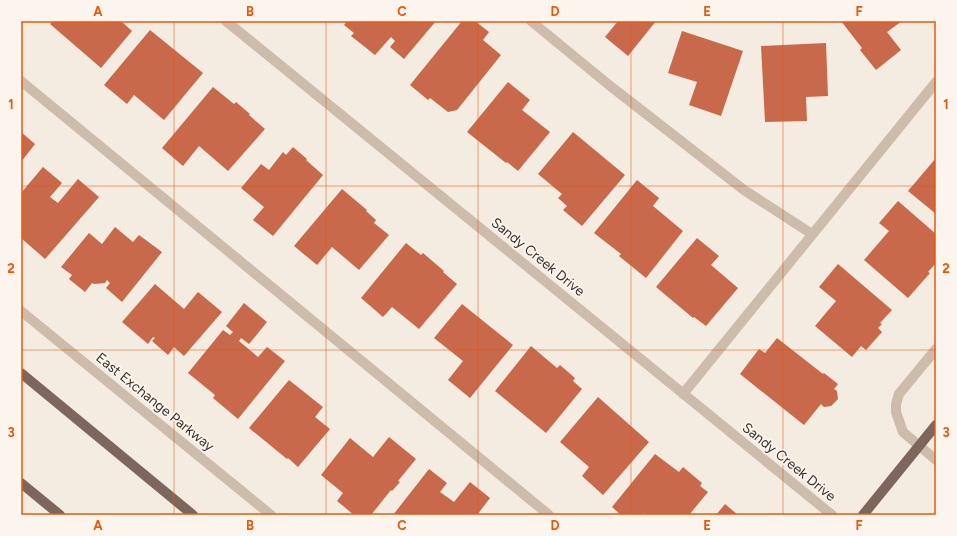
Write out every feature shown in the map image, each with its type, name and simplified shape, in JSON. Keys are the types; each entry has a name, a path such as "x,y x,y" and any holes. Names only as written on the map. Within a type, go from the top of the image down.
{"main road":[{"path":"21,373 193,515"},
{"path":"863,515 936,425"},
{"path":"21,484 60,515"}],"street":[{"name":"Sandy Creek Drive","path":"226,21 832,515"},
{"path":"531,21 609,85 744,190 812,234"},
{"path":"21,81 549,515"},
{"path":"683,394 936,82"},
{"name":"East Exchange Parkway","path":"21,311 271,515"},
{"path":"936,349 900,394 896,404 896,412 903,432 936,460"}],"building":[{"path":"53,21 121,21 132,31 101,68 50,24"},
{"path":"347,21 436,21 404,59 390,47 395,41 391,37 375,55 351,36 354,33 344,25"},
{"path":"462,21 475,21 489,32 483,40 501,55 457,110 448,112 430,98 428,100 410,85"},
{"path":"618,21 656,21 628,56 605,37"},
{"path":"841,21 902,21 887,32 901,50 876,70 860,50 862,48"},
{"path":"150,30 203,73 164,120 134,95 127,104 104,85"},
{"path":"682,31 743,51 721,116 689,105 697,82 668,73"},
{"path":"826,43 828,96 806,97 807,121 765,122 761,46"},
{"path":"508,82 530,100 522,110 550,132 518,171 467,132"},
{"path":"213,87 234,104 236,102 265,129 228,171 199,146 183,166 162,148"},
{"path":"21,132 35,144 21,162"},
{"path":"573,132 625,175 582,226 563,210 567,206 558,198 562,194 538,174"},
{"path":"293,147 323,175 273,236 253,220 264,207 241,188 261,164 269,170 283,152 286,155"},
{"path":"936,158 936,214 908,191"},
{"path":"43,167 62,183 50,197 58,203 78,179 99,197 45,259 21,238 21,193"},
{"path":"637,180 659,198 653,206 683,231 646,278 619,256 621,254 594,233"},
{"path":"342,189 367,210 366,211 376,220 374,223 389,235 359,270 332,247 317,265 294,246"},
{"path":"898,201 936,234 936,263 928,272 930,273 908,298 864,260 889,231 879,223"},
{"path":"115,227 133,242 139,235 162,252 122,302 106,288 110,283 107,280 105,283 92,283 85,292 69,279 72,275 61,267 89,233 102,244"},
{"path":"697,238 719,256 711,265 738,288 706,326 694,317 693,318 656,287"},
{"path":"406,243 421,255 423,253 457,284 419,329 392,307 383,317 361,298"},
{"path":"838,264 892,310 880,323 882,324 878,328 882,332 866,350 861,346 852,357 815,326 836,301 819,287"},
{"path":"155,284 184,309 198,292 222,312 184,356 174,347 168,355 152,341 155,338 153,337 148,344 122,322"},
{"path":"244,303 267,322 249,344 241,338 239,341 258,357 267,347 285,361 238,419 213,398 215,395 188,373 223,330 230,335 233,332 226,326"},
{"path":"462,304 513,345 470,398 448,380 463,361 434,338"},
{"path":"777,338 838,384 834,389 837,391 838,399 831,406 824,407 821,404 804,425 740,374 759,349 765,353"},
{"path":"531,346 557,368 560,365 575,378 573,381 582,389 546,433 495,391"},
{"path":"289,380 323,407 315,417 330,429 298,467 249,428"},
{"path":"598,397 649,442 603,495 582,476 589,467 560,442"},
{"path":"389,437 416,459 398,481 400,482 392,491 391,490 371,515 354,515 337,501 343,493 321,475 350,438 373,457"},
{"path":"655,454 679,472 683,467 702,483 700,486 708,492 689,515 647,515 643,513 642,515 621,515 612,507"},
{"path":"429,469 447,483 440,492 454,502 470,482 490,498 477,515 393,515"},
{"path":"725,504 738,515 716,515"}]}
